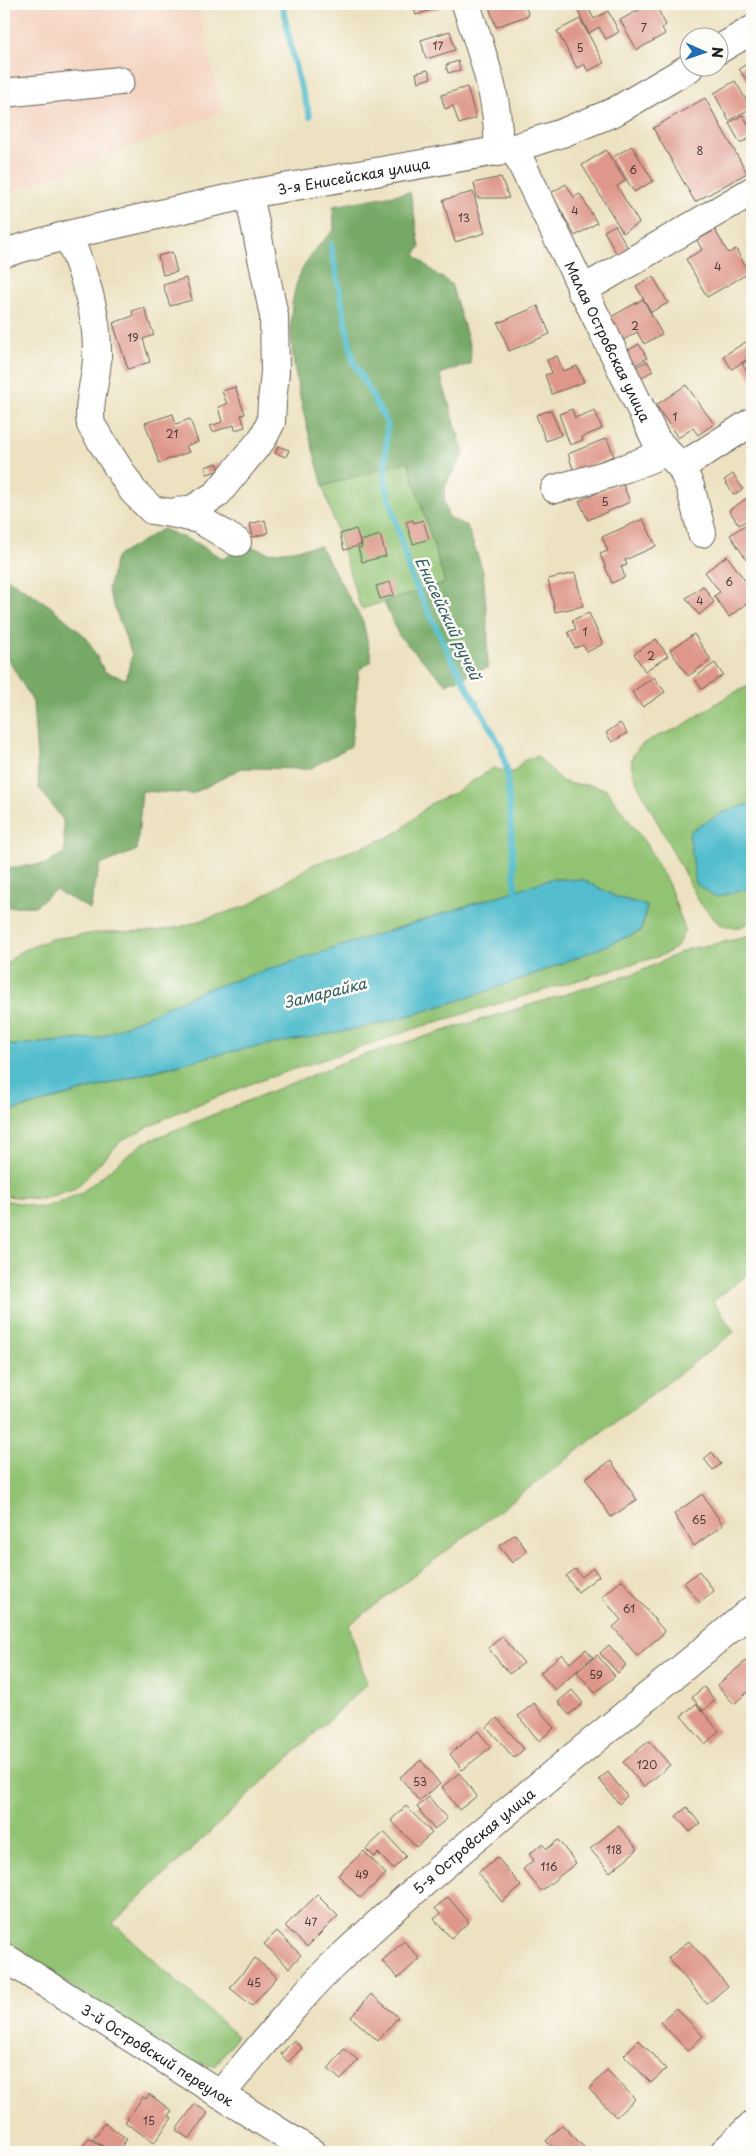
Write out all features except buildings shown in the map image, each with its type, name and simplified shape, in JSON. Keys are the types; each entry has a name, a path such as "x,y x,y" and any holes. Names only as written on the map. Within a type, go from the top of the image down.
{"street":[{"name":"Малая Островская улица","path":"466,4 506,150 582,291 656,440 673,460 690,486 702,533"},
{"path":"728,44 752,30"},
{"name":"3-я Енисейская улица","path":"4,253 68,235 248,194 506,150 562,134 614,112 678,74"},
{"path":"4,93 120,81"},
{"path":"582,291 752,192"},
{"path":"170,513 193,509 217,494 263,438 271,422 275,372 274,316 248,194"},
{"path":"68,235 88,286 96,324 97,358 89,413 92,425 133,492 152,510 199,519 237,542"},
{"path":"555,489 612,473 673,460 752,422"},
{"name":"5-я Островская улица","path":"220,2096 275,2028 338,1961 472,1841 752,1610"},
{"name":"3-й Островский переулок","path":"4,1958 311,2152"},
{"path":"724,2152 752,2125"}],"shaded area":[{"path":"4,4 198,4 222,112 4,195"}],"green space":[{"path":"410,192 420,247 415,255 451,284 471,349 470,364 440,374 464,454 449,477 444,499 449,518 467,526 483,571 488,631 487,668 446,684 399,636 384,602 445,583 408,461 323,486 297,382 291,328 292,302 298,279 313,252 334,230 333,206"},
{"path":"408,460 445,583 361,609 323,486"},
{"path":"162,529 197,543 223,559 247,545 269,553 320,546 363,622 372,661 359,670 351,746 309,769 242,768 192,794 142,791 137,850 100,865 90,909 55,890 35,906 4,907 4,868 47,864 65,852 63,820 39,788 33,702 4,652 4,576 50,606 86,637 105,672 126,679 132,655 108,590 116,557"},
{"path":"752,685 752,803 722,813 716,897 752,888 752,921 740,927 726,927 719,924 700,903 637,783 632,770 632,763 633,756 637,750 648,741 682,726 724,698"},
{"path":"537,756 562,781 570,784 592,785 606,789 646,844 669,885 685,930 676,948 663,955 423,1026 250,1084 174,1114 122,1140 76,1188 42,1199 4,1196 4,1113 211,1056 360,1028 415,1014 513,982 641,931 647,906 616,897 584,880 551,879 204,990 99,1038 4,1046 4,966 19,952 51,939 104,932 157,931 180,927 247,906 312,865 387,838 401,830 430,804 456,792 493,768 514,772 523,761"},
{"path":"752,934 752,1271 713,1301 734,1332 349,1625 367,1684 113,1923 237,2036 215,2066 189,2062 4,1943 4,1200 42,1208 80,1194 143,1143 354,1058 639,972 688,949 743,938"}],"water":[{"path":"752,803 752,888 716,897 696,884 689,832 722,813"},
{"name":"Замарайка","path":"551,879 584,880 616,897 647,906 641,931 513,982 415,1014 360,1028 211,1056 4,1113 4,1046 99,1038 204,990"}],"waterway":[{"name":"Енисейский ручей","path":"282,4 297,75 310,116"},
{"name":"Енисейский ручей","path":"331,245 353,361 387,423 385,482 410,574 452,660 501,747 507,772 516,899"}]}
